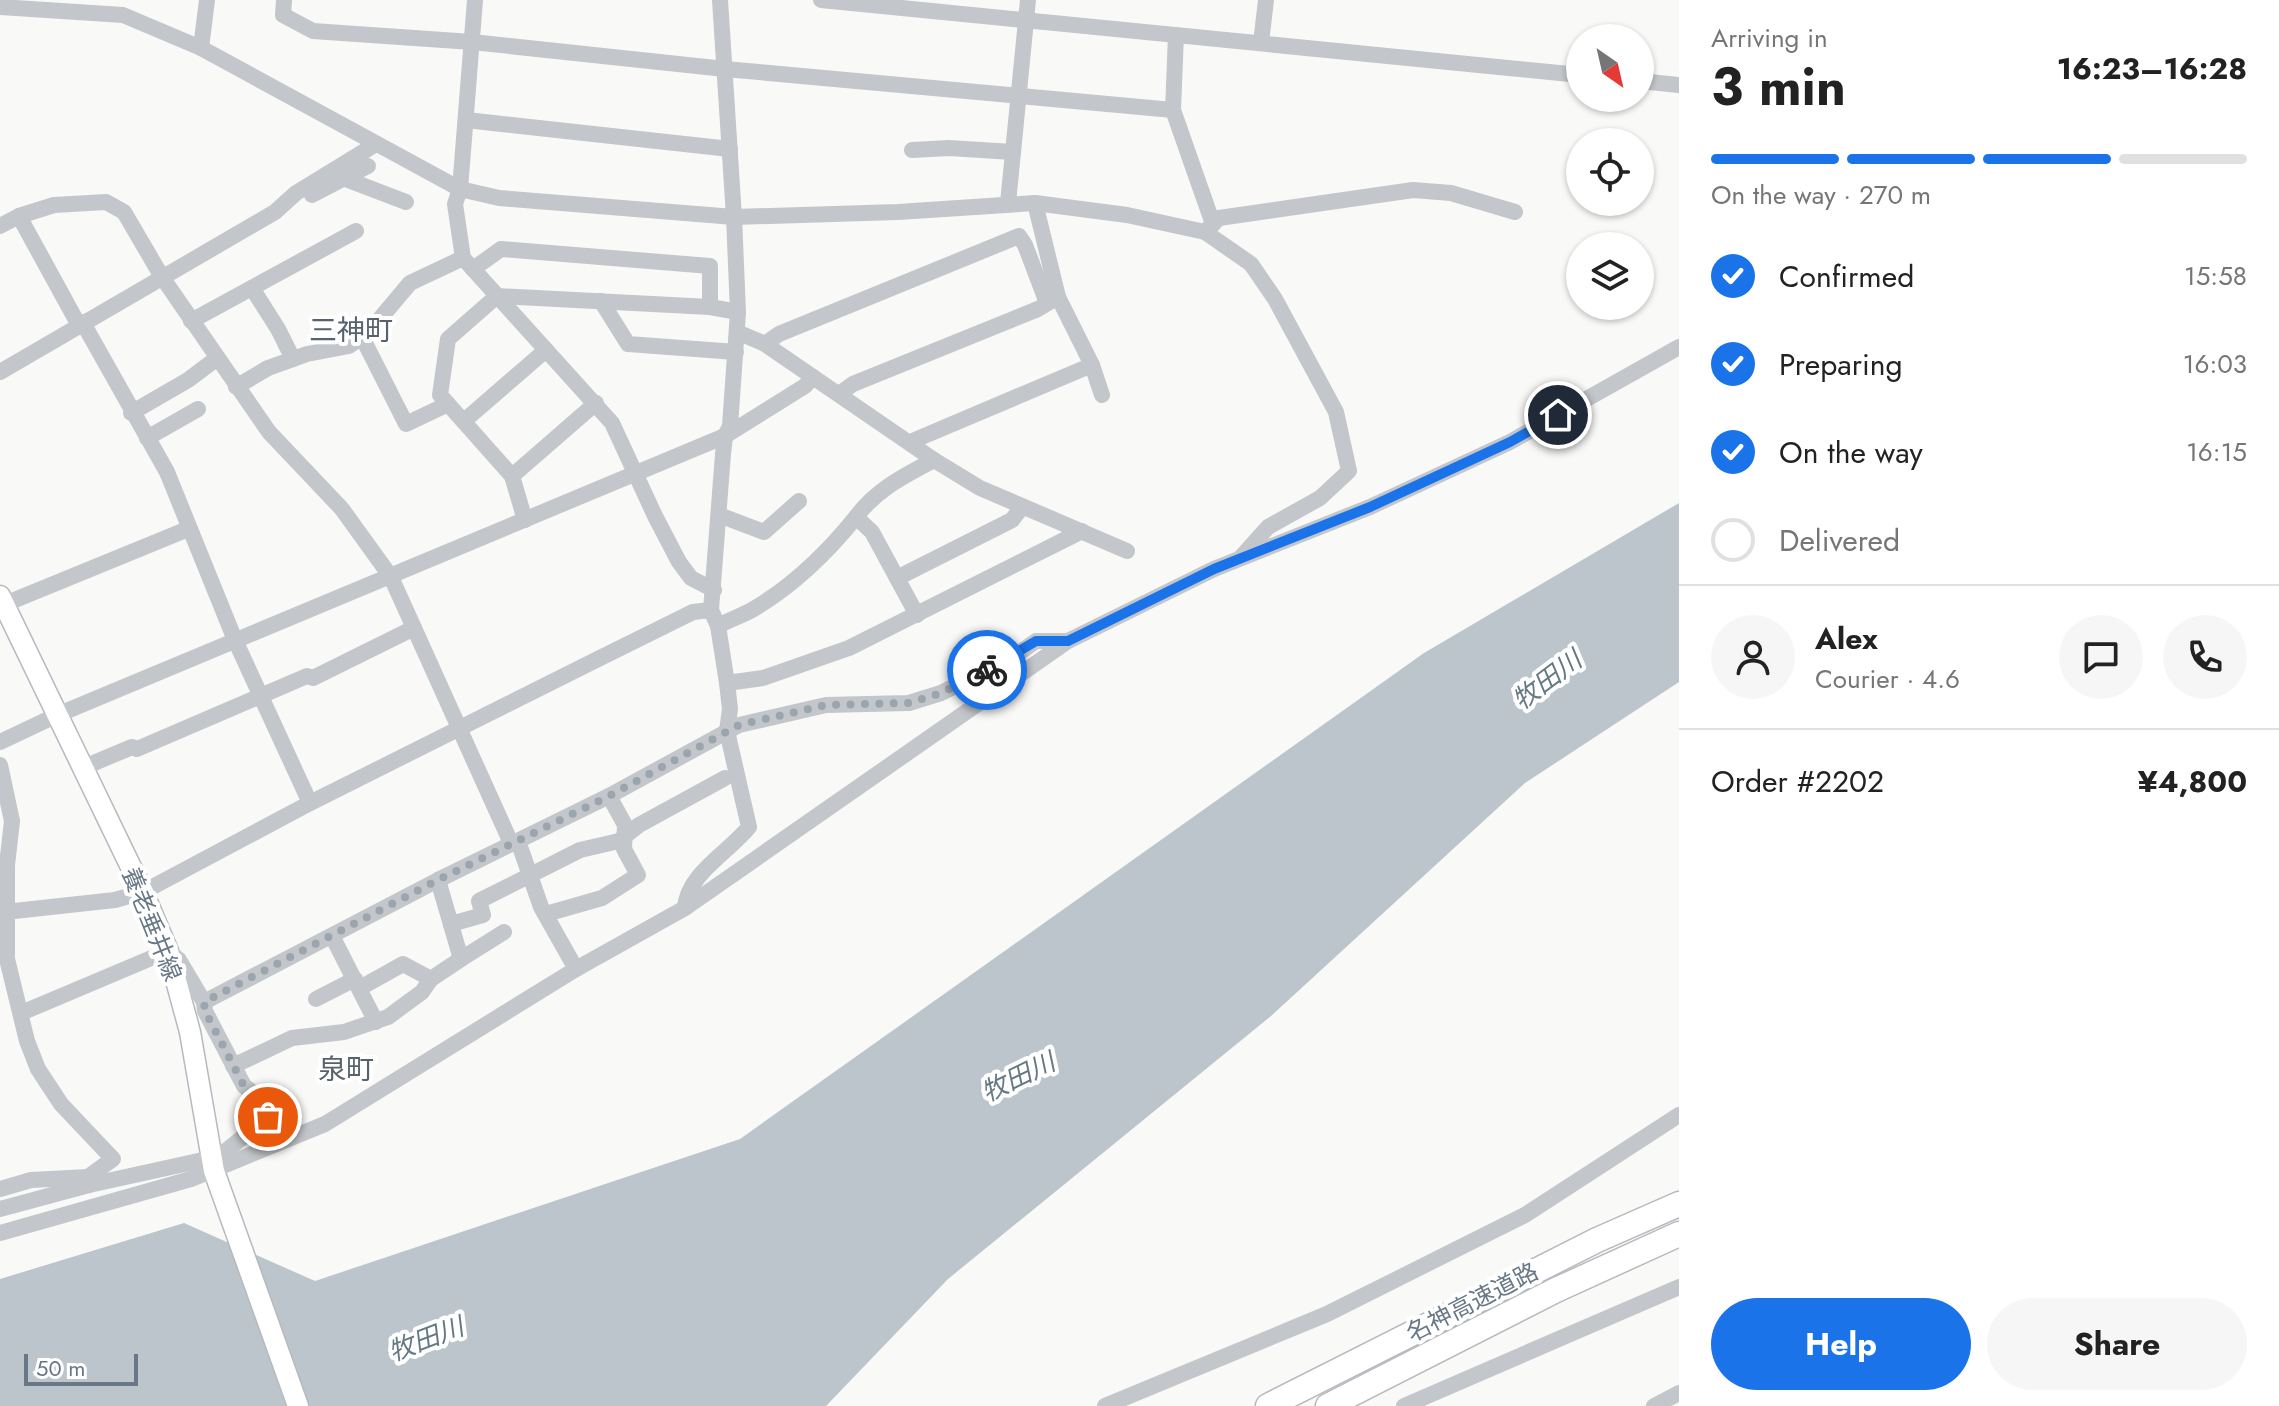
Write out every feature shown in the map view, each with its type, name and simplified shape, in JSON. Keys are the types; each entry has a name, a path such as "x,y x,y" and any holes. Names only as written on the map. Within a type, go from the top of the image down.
{"highway":[{"path":"1597,1240 1679,1188"},
{"name":"名神高速道路","path":"1268,1406 1597,1240 1679,1204"},
{"name":"名神高速道路","path":"1328,1406 1556,1290 1679,1234"},
{"path":"1556,1290 1679,1246"}],"main road":[{"name":"養老垂井線","path":"1,602 143,892 168,951 190,1032 213,1164 298,1406"}],"street":[{"path":"201,48 207,0"},
{"path":"284,0 283,15 313,31 472,42 725,69 1173,110"},
{"path":"475,0 460,189 455,204 468,264 612,423 679,562 691,578 714,590"},
{"path":"685,908 686,894 694,881 749,827 727,731 730,709 727,683 718,626 711,610 738,312 720,0"},
{"path":"821,0 1566,74"},
{"path":"1008,203 1028,0"},
{"path":"1261,43 1266,0"},
{"path":"0,7 123,15 201,48 460,189 499,198 734,217 898,212 1035,203 1209,228 1251,264 1275,299 1336,412 1349,471 1320,498 1268,527 1238,560"},
{"path":"1176,35 1173,110 1209,228"},
{"path":"1654,82 1679,85"},
{"path":"466,120 730,149"},
{"path":"0,372 275,212 287,201 376,144"},
{"path":"912,150 949,148 1013,152"},
{"path":"287,201 297,203 368,166"},
{"path":"343,178 406,202"},
{"path":"1209,228 1219,218 1413,190 1451,193 1515,212"},
{"path":"0,226 19,216 54,205 106,202 124,212 162,277 236,387 269,432 342,509 391,577 546,914 576,969"},
{"path":"1035,203 1052,300"},
{"path":"19,216 76,320 83,323 167,472 235,640 310,803"},
{"path":"191,321 356,231"},
{"path":"765,344 779,334 1019,236 1052,300 1092,365 1102,395"},
{"path":"236,387 268,368 349,346 362,337 410,283 468,264 501,249 710,266 710,307"},
{"path":"252,288 293,359"},
{"path":"525,520 512,476 440,395 448,339 497,296 710,307 738,312"},
{"path":"839,394 853,384 1038,309 1052,300"},
{"path":"601,301 628,344 736,352"},
{"path":"737,332 765,344 980,488 1127,551"},
{"path":"362,337 406,424 448,404"},
{"path":"0,1233 105,1204 325,1124 576,969 685,908 1068,641 1238,560 1370,507 1510,442 1679,347"},
{"path":"464,421 546,350"},
{"path":"131,413 188,380 216,359"},
{"path":"910,442 1092,365"},
{"path":"0,742 57,715 725,436 805,386 813,377"},
{"path":"512,476 596,403"},
{"path":"147,438 198,409"},
{"path":"718,626 753,609 794,580 827,553 868,502 885,487 934,460"},
{"path":"719,515 764,532 799,501"},
{"path":"897,578 1012,520 1022,507"},
{"path":"856,517 872,532 917,615"},
{"path":"1,602 188,529"},
{"path":"727,683 763,678 849,648 1082,531"},
{"path":"5,912 115,900 143,892 310,803 693,612 711,610"},
{"path":"82,768 132,747 137,749 307,676 313,678 414,628"},
{"path":"204,1002 438,880 609,796 739,725 826,705 909,703 941,693 1013,657 1036,641 1068,641"},
{"path":"0,765 12,821 5,912 7,959 21,1013 38,1069 74,1120 113,1159 88,1181 0,1209"},
{"path":"451,924 483,915 479,901 580,850 619,841 639,825 725,778"},
{"path":"546,914 602,898 638,875 624,849 625,825 609,796"},
{"path":"438,880 461,959"},
{"path":"233,1066 292,1038 332,1034 388,1017 422,992 431,979 504,932"},
{"path":"332,936 376,1022"},
{"path":"0,1189 31,1180 88,1181 213,1164 268,1117 252,1092 244,1086 205,1011 204,1002 179,960 168,951 21,1013"},
{"path":"316,999 403,964 431,979"},
{"path":"1105,1406 1327,1314 1525,1215 1679,1115"},
{"path":"1404,1406 1679,1287"},
{"path":"1654,1406 1679,1393"}],"water":[{"name":"牧田川","path":"1679,503 1679,682 1525,783 1271,1016 948,1279 826,1406 0,1406 0,1279 184,1223 315,1281 740,1139 1424,653"}],"way so far":[{"path":"268,1117 235,1071 205,1011 204,1002 438,880 609,796 739,725 826,705 909,703 941,693 987,670"}],"district":[{"name":"三神町","path":"351,330"},
{"name":"泉町","path":"346,1069"}],"route":[{"path":"987,670 1036,641 1068,641 1214,569 1370,507 1510,442 1558,415"}]}
